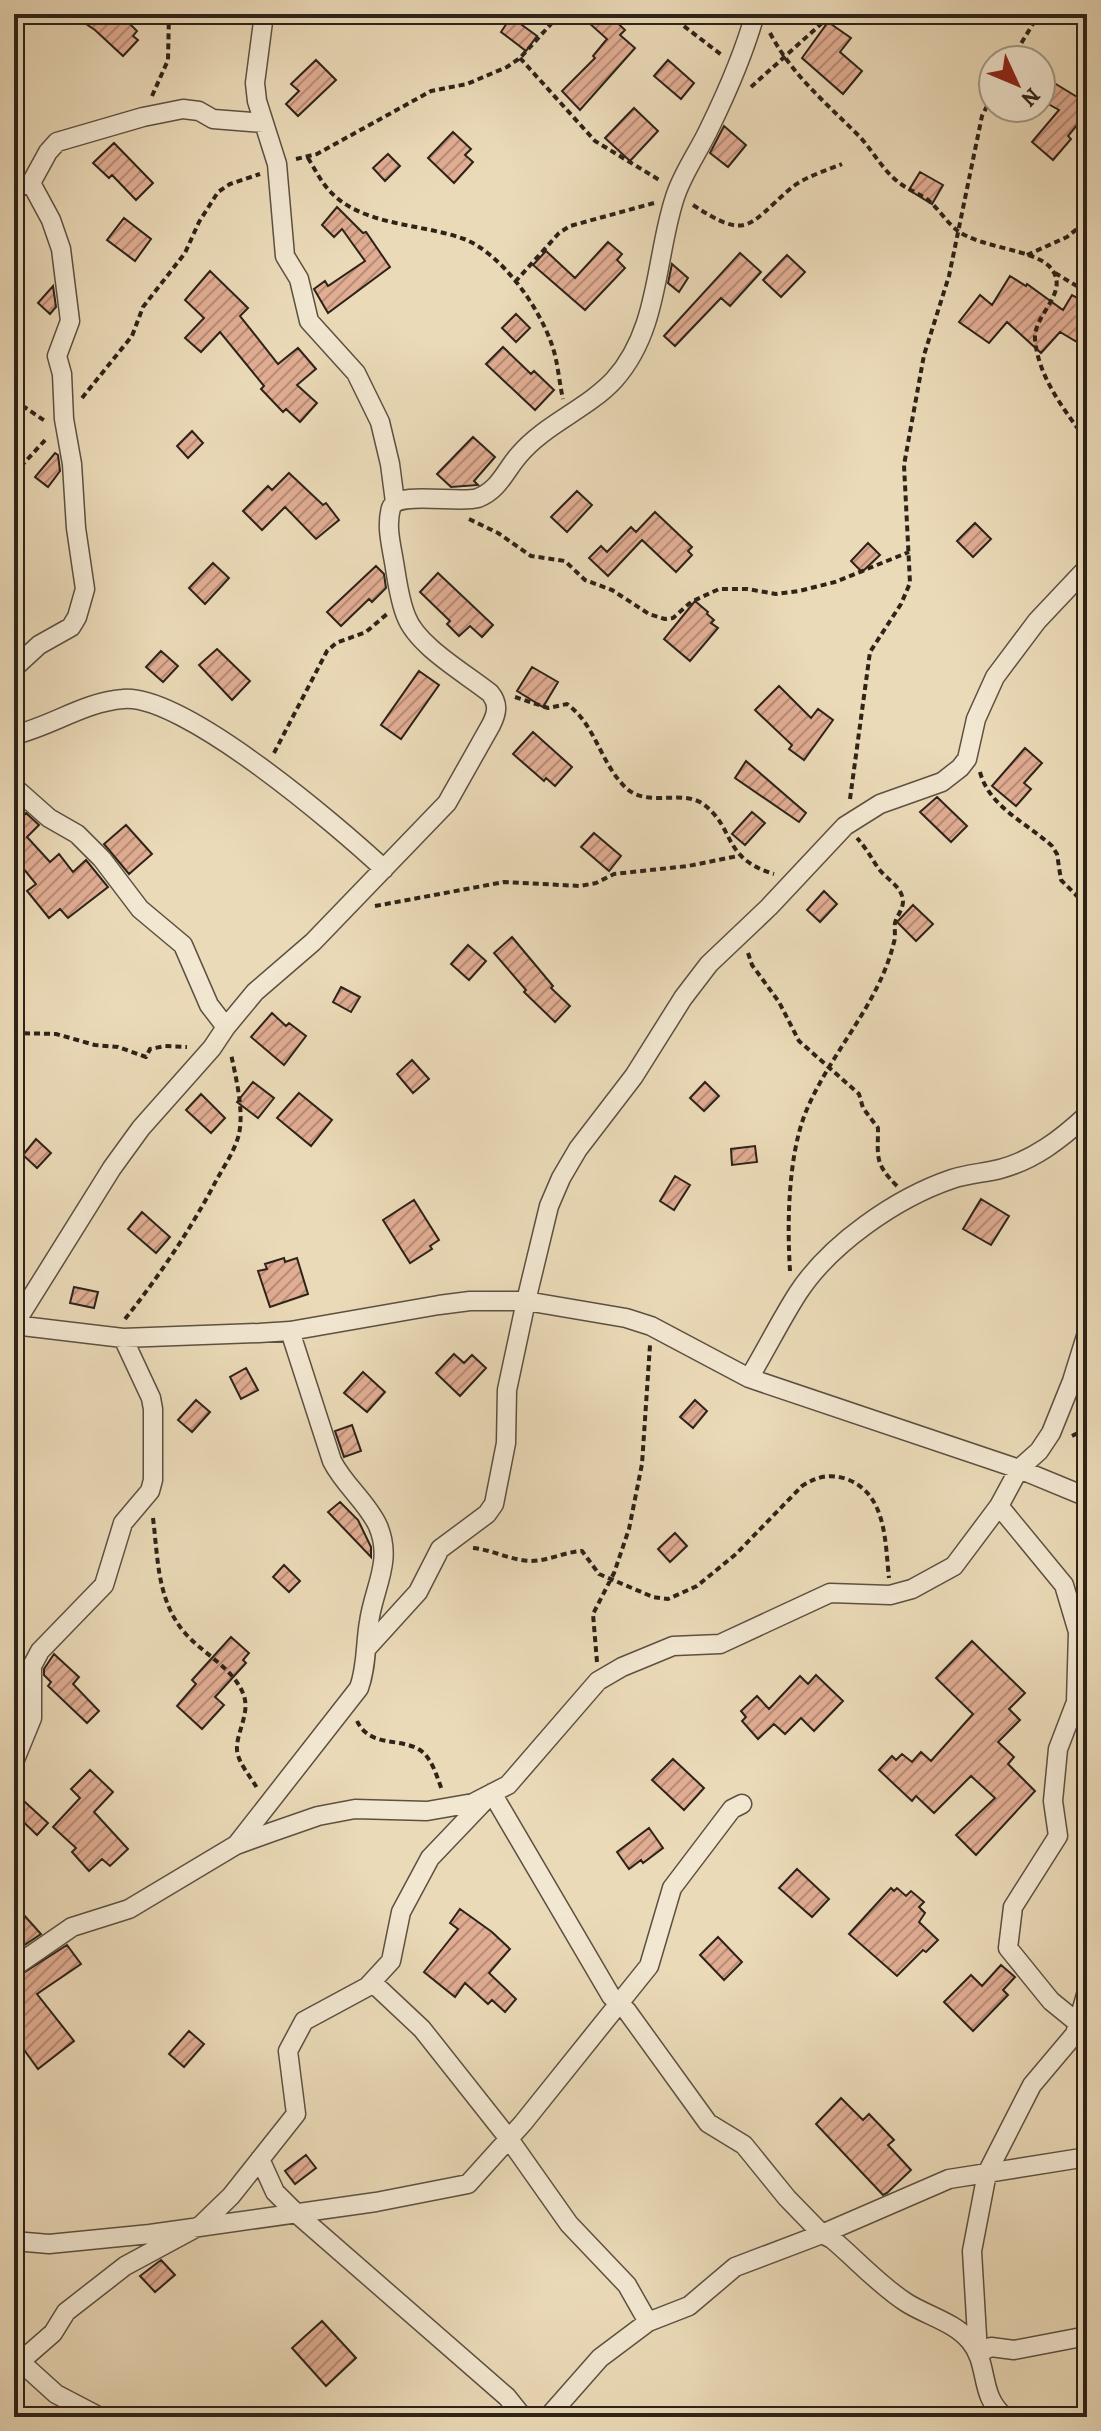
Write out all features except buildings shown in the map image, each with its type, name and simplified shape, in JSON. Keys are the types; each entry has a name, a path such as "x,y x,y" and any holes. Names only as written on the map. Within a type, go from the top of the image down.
{"street":[{"path":"264,14 255,83 275,161 285,256 299,279 309,321 356,373 380,422 395,502 388,530 406,617 419,636 496,701 496,714 447,803 313,942 255,992 212,1048 128,1144 14,1325 117,1337 290,1331 455,1303 526,1301 626,1318 651,1326 749,1378 1019,1469 1087,1497"},
{"path":"395,502 406,498 476,499 490,492 501,482 519,454 614,379 632,353 657,289 676,196 737,68 755,14"},
{"path":"14,668 39,645 71,627 85,589 76,528 72,464 64,419 62,374 57,356 70,321 61,249 51,220 22,184 57,142 143,117 183,109 199,111 213,119 264,123"},
{"path":"368,1647 418,1592 447,1541 487,1514 494,1504 506,1443 509,1382 526,1301 549,1206 578,1149 634,1076 709,964 845,826 880,804 954,775 967,759 976,719 995,677 1037,621 1087,568"},
{"path":"14,735 38,730 95,703 125,698 160,704 265,770 384,869"},
{"path":"14,787 49,818 77,834 102,859 140,909 183,945 209,1005 226,1027"},
{"path":"749,1378 798,1293 850,1235 910,1199 952,1179 1003,1168 1046,1149 1087,1115"},
{"path":"236,1845 355,1695 365,1672 369,1622 383,1570 384,1548 377,1524 340,1478 332,1461 290,1331"},
{"path":"14,1967 72,1927 129,1909 236,1845 318,1816 355,1809 427,1811 473,1803 508,1785 598,1681 622,1667 673,1646 720,1644 830,1593 890,1595 912,1589 954,1566 999,1506 1019,1469 1039,1451 1060,1415 1087,1333"},
{"path":"14,1762 32,1718 32,1666 40,1651 104,1585 123,1523 150,1491 153,1480 153,1409 147,1387 117,1337"},
{"path":"999,1506 1064,1585 1078,1632 1076,1702 1058,1749 1054,1788 1058,1836 1013,1907 1008,1948 1051,2001 1078,2023"},
{"path":"100,2417 56,2394 16,2362 53,2333 66,2312 125,2266 201,2225 231,2196 296,2114 288,2051 304,2021 372,1982 391,1961 401,1912 430,1858 492,1793"},
{"path":"492,1793 611,1996 708,2123 744,2145 787,2198 822,2234 832,2239 906,2302 959,2330 978,2353"},
{"path":"14,2241 49,2244 150,2234 376,2202 468,2184 509,2139 649,1966 672,1888 732,1809 742,1804"},
{"path":"372,1982 422,2029 509,2139 569,2224 627,2285 648,2322"},
{"path":"1005,2417 988,2397 978,2353 972,2251 987,2173 1032,2085 1075,2034 1087,1991"},
{"path":"548,2417 600,2358 648,2322 689,2306 735,2267 822,2234 949,2179 1081,2158 1087,2154"},
{"path":"260,2159 275,2192 296,2213 507,2397 523,2417"},
{"path":"978,2353 991,2347 1014,2350 1087,2336"}],"path":[{"path":"143,117 168,60 169,14"},
{"path":"64,419 132,336 143,307 185,253 199,222 218,192 275,161 308,158 422,95 467,84 507,67 520,58 551,24 556,14"},
{"path":"668,14 737,68"},
{"path":"743,94 832,14"},
{"path":"1021,44 1039,14"},
{"path":"782,57 799,78 859,136 886,171 927,199 958,231 1043,262 1053,272 1087,292"},
{"path":"520,58 595,141 719,222 743,225 762,217 801,181 842,164"},
{"path":"798,1293 791,1276 788,1248 795,1154 804,1117 828,1067 886,967 895,939 895,921 903,908 901,892 879,869 867,848 845,826 870,652 910,583 904,465 924,355 949,276 980,124"},
{"path":"308,158 325,186 344,203 396,224 466,240 487,253 536,308 553,347 566,417"},
{"path":"515,282 559,233 570,226 676,196"},
{"path":"1026,256 1067,237 1087,221"},
{"path":"1053,272 1056,289 1035,339 1054,394 1087,441"},
{"path":"14,400 56,428 14,474"},
{"path":"450,501 475,523 498,533 524,553 565,561 585,580 612,590 649,614 665,619 673,618 691,602 719,589 747,589 776,594 799,591 835,582 909,552"},
{"path":"265,770 327,651 336,643 352,639 376,626 400,592"},
{"path":"479,684 541,707 567,704 588,724 624,786 633,793 644,797 691,799 703,804 738,856 754,867 773,874 798,877"},
{"path":"976,764 989,792 1052,846 1057,854 1061,880 1087,906"},
{"path":"343,911 420,900 454,890 504,882 580,886 596,883 614,874 688,866 738,856"},
{"path":"745,929 752,965 770,988 799,1041 859,1094 863,1108 878,1128 876,1155 879,1166 910,1199"},
{"path":"117,1337 201,1209 238,1139 240,1111 226,1027"},
{"path":"14,1033 56,1034 95,1045 118,1047 146,1057 150,1049 165,1046 212,1048"},
{"path":"598,1681 593,1614 611,1579 629,1529 642,1464 651,1326"},
{"path":"447,1541 528,1561 582,1551 596,1571 653,1597 668,1599 697,1586 736,1554 802,1486 813,1479 832,1475 855,1483 874,1500 883,1523 890,1595"},
{"path":"150,1491 164,1597 184,1633 220,1664 241,1690 245,1702 238,1753 265,1807"},
{"path":"355,1695 355,1714 364,1732 382,1741 409,1746 424,1753 449,1808"}]}
